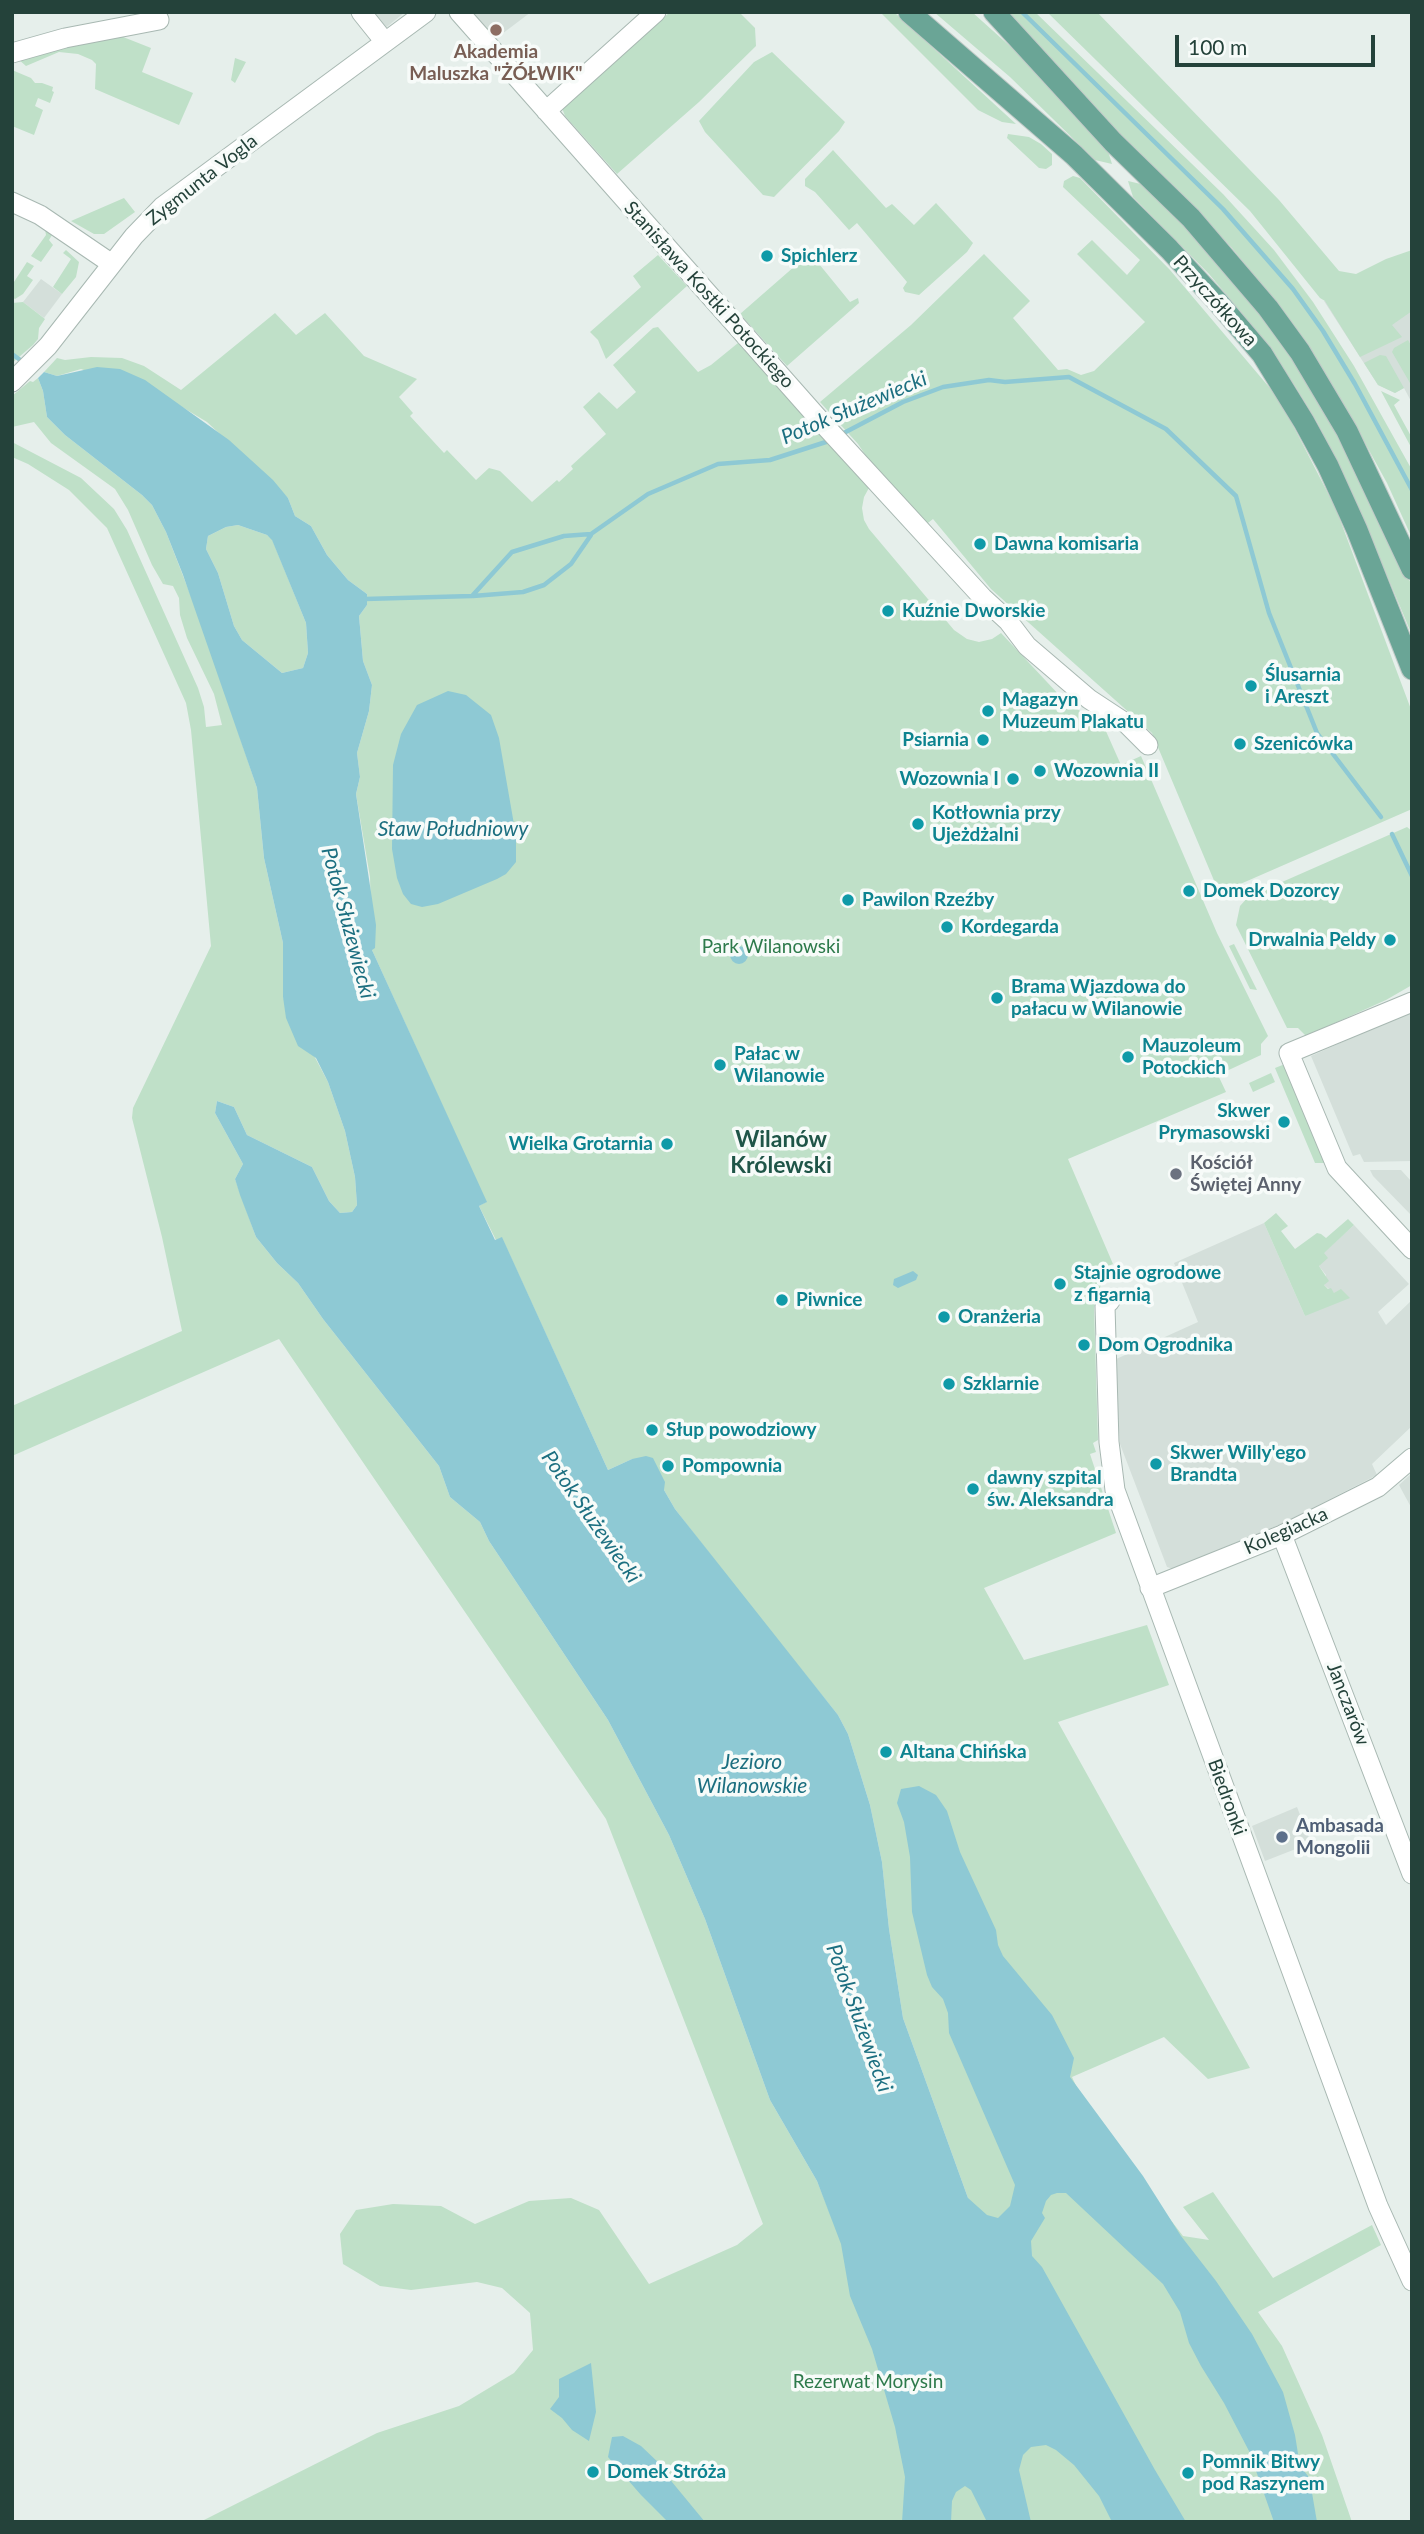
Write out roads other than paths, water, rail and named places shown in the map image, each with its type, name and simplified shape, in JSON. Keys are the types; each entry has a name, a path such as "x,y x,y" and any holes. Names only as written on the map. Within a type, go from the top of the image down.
{"main road":[{"name":"Przyczółkowa","path":"909,12 1074,155 1183,264 1262,354 1328,466 1357,530 1412,669"},
{"name":"Przyczółkowa","path":"993,12 1113,142 1191,218 1268,308 1300,352 1348,431 1412,568"}],"street":[{"path":"361,12 385,42"},
{"name":"Zygmunta Vogla","path":"16,379 48,346 134,236 162,207 425,12"},
{"name":"Stanisława Kostki Potockiego","path":"458,12 826,427 1008,621 1027,646 1089,699 1126,724 1148,745"},
{"path":"546,111 656,12"},
{"path":"12,53 157,16"},
{"path":"12,202 40,215 112,264"},
{"path":"1412,1002 1289,1053 1337,1168 1412,1249"},
{"name":"Biedronki","path":"1110,1301 1105,1306 1109,1442 1113,1478 1150,1588 1374,2193 1412,2281"},
{"name":"Kolegiacka","path":"1150,1588 1282,1535 1378,1488 1412,1458"},
{"name":"Janczarów","path":"1282,1535 1412,1874"}],"water":[{"name":"Jezioro Wilanowskie","path":"97,367 120,369 145,380 229,440 273,480 288,498 295,516 311,526 327,555 348,580 367,594 367,605 359,616 363,661 372,685 369,711 357,753 360,777 356,794 376,925 375,948 372,950 487,1202 479,1206 495,1240 502,1237 608,1470 632,1459 646,1456 653,1458 665,1482 664,1490 675,1509 838,1715 848,1734 870,1805 882,1862 903,2018 968,2198 987,2215 998,2218 1010,2206 1015,2185 949,2033 948,2013 943,1999 932,1987 927,1975 912,1912 910,1857 904,1822 897,1803 901,1789 919,1786 936,1795 947,1811 960,1852 996,1930 1003,1956 1052,2015 1074,2058 1070,2077 1143,2176 1181,2236 1252,2334 1283,2392 1300,2466 1308,2476 1311,2487 1317,2522 1274,2522 1249,2451 1189,2343 1180,2312 1163,2284 1066,2193 1057,2193 1046,2201 1042,2213 1045,2218 1031,2241 1032,2256 1042,2267 1186,2522 1112,2522 1099,2496 1074,2465 1046,2445 1031,2447 1023,2455 1019,2470 1031,2522 987,2522 971,2490 965,2486 956,2492 952,2501 951,2522 902,2522 905,2477 895,2427 872,2349 850,2296 841,2244 817,2181 770,2100 705,1919 669,1835 608,1720 489,1541 480,1522 450,1497 439,1466 323,1319 298,1283 256,1237 235,1179 243,1164 215,1113 217,1101 234,1107 247,1135 312,1167 329,1201 340,1213 352,1212 357,1205 355,1177 345,1131 328,1082 316,1058 298,1046 286,1018 283,997 283,943 264,858 257,788 183,575 152,505 65,435 47,417 38,378 44,372 57,376","holes":["238,525 267,535 272,540 306,623 308,653 303,668 282,673 242,640 234,626 218,573 206,549 208,536 226,527"]},
{"name":"Staw Południowy","path":"448,691 466,695 491,715 499,738 516,836 516,862 506,874 497,879 438,904 422,907 411,904 403,894 397,878 392,849 393,765 401,734 417,705"},
{"path":"739,946 745,949 748,955 745,961 739,964 733,961 730,955 733,949"},
{"path":"913,1271 918,1275 916,1280 898,1288 893,1285 894,1279"},
{"path":"591,2363 596,2412 589,2441 572,2430 550,2409 559,2397 559,2379"},
{"path":"623,2436 641,2446 661,2465 705,2522 668,2522 641,2495 608,2457 612,2437"}],"waterway":[{"path":"1022,12 1223,209 1293,289 1323,331 1355,384 1412,490"},
{"path":"12,354 23,362"},
{"name":"Potok Służewiecki","path":"840,435 903,402 943,387 989,380 1005,382 1069,377 1166,429 1236,496 1269,613 1317,733 1381,817"},
{"name":"Potok Służewiecki","path":"365,599 472,596 512,552 564,536 591,534 648,494 718,464 770,460 829,441"},
{"path":"473,596 523,592 544,585 571,564 591,535"},
{"name":"Potok Służewiecki","path":"1392,834 1412,876"}],"place":[{"name":"Akademia Maluszka \"ŻÓŁWIK\"","path":"496,30"},
{"name":"Spichlerz","path":"767,256"},
{"name":"Dawna komisaria","path":"980,544"},
{"name":"Kuźnie Dworskie","path":"888,611"},
{"name":"Ślusarnia i Areszt","path":"1251,686"},
{"name":"Magazyn Muzeum Plakatu","path":"988,711"},
{"name":"Psiarnia","path":"983,740"},
{"name":"Szenicówka","path":"1240,744"},
{"name":"Wozownia II","path":"1040,771"},
{"name":"Wozownia I","path":"1013,779"},
{"name":"Kotłownia przy Ujeżdżalni","path":"918,824"},
{"name":"Domek Dozorcy","path":"1189,891"},
{"name":"Pawilon Rzeźby","path":"848,900"},
{"name":"Kordegarda","path":"947,927"},
{"name":"Drwalnia Peldy","path":"1390,940"},
{"name":"Brama Wjazdowa do pałacu w Wilanowie","path":"997,998"},
{"name":"Mauzoleum Potockich","path":"1128,1057"},
{"name":"Pałac w Wilanowie","path":"720,1065"},
{"name":"Skwer Prymasowski","path":"1284,1122"},
{"name":"Wielka Grotarnia","path":"667,1144"},
{"name":"Kościół Świętej Anny","path":"1176,1174"},
{"name":"Stajnie ogrodowe z figarnią","path":"1060,1284"},
{"name":"Piwnice","path":"782,1300"},
{"name":"Oranżeria","path":"944,1317"},
{"name":"Dom Ogrodnika","path":"1084,1345"},
{"name":"Szklarnie","path":"949,1384"},
{"name":"Słup powodziowy","path":"652,1430"},
{"name":"Skwer Willy'ego Brandta","path":"1156,1464"},
{"name":"Pompownia","path":"668,1466"},
{"name":"dawny szpital św. Aleksandra","path":"973,1489"},
{"name":"Altana Chińska","path":"886,1752"},
{"name":"Ambasada Mongolii","path":"1282,1837"},
{"name":"Domek Stróża","path":"593,2472"},
{"name":"Pomnik Bitwy pod Raszynem","path":"1188,2473"}],"district":[{"name":"Wilanów Królewski","path":"781,1153"}],"park label":[{"name":"Park Wilanowski","path":"771,947"},
{"name":"Rezerwat Morysin","path":"868,2382"}]}
